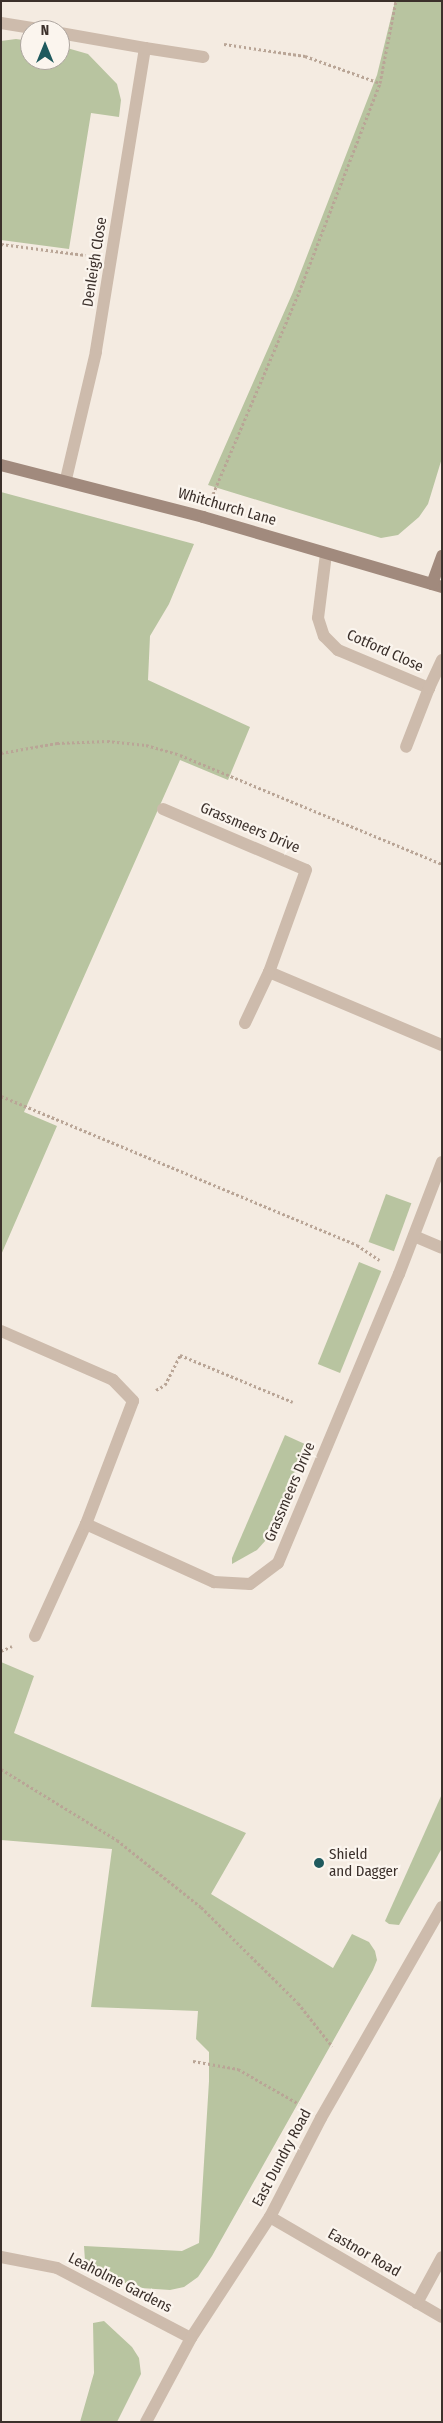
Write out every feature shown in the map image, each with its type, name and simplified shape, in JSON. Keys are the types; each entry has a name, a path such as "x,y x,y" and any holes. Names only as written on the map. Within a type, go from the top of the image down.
{"street":[{"path":"1,23 20,26"},
{"path":"70,35 203,58"},
{"name":"Denleigh Close","path":"66,480 96,352 145,48"},
{"name":"Whitchurch Lane","path":"1,465 66,480 202,517 437,585"},
{"name":"Cotford Close","path":"326,554 318,618 324,636 338,650 429,688"},
{"path":"437,585 442,556"},
{"name":"Cotford Close","path":"406,747 442,660"},
{"name":"Grassmeers Drive","path":"163,809 306,870 269,972 245,1023"},
{"path":"269,972 442,1045"},
{"name":"Grassmeers Drive","path":"86,1524 214,1582 250,1584 278,1564 399,1274 442,1162"},
{"path":"414,1236 442,1248"},
{"path":"1,1331 113,1380 133,1401 86,1524 35,1636"},
{"name":"East Dundry Road","path":"146,2422 192,2338 270,2217 320,2118 442,1907"},
{"name":"Eastnor Road","path":"270,2217 442,2317"},
{"path":"417,2303 442,2256"},
{"name":"Leaholme Gardens","path":"1,2258 57,2268 192,2338"}],"path":[{"path":"202,517 300,292 380,83 396,1"},
{"path":"203,58 219,43 305,56 380,83"},
{"path":"1,244 112,259"},
{"path":"1,753 57,743 107,741 146,745 180,755 442,864"},
{"path":"1,1096 357,1245 399,1274"},
{"path":"133,1401 165,1385 180,1355 293,1402"},
{"path":"1,1770 117,1840 201,1907 298,2003 349,2068"},
{"path":"193,2061 238,2069 274,2087 320,2118"}],"green space":[{"path":"395,1 442,1 442,458 428,504 419,517 398,535 381,538 208,485 293,292 377,75"},
{"path":"20,40 20,70 70,70 70,49 88,54 117,84 121,100 119,117 91,113 69,249 1,240 1,41"},
{"path":"1,492 194,544 169,604 150,636 148,680 250,727 228,780 180,760 24,1112 57,1126 1,1255"},
{"path":"386,1194 411,1203 394,1251 369,1242"},
{"path":"359,1262 381,1271 340,1373 318,1364"},
{"path":"285,1435 307,1445 266,1540 257,1550 232,1564 232,1558"},
{"path":"1,1662 34,1676 14,1733 246,1833 211,1894 333,1968 352,1934 369,1942 375,1951 377,1960 373,1970 212,2256 198,2277 184,2287 170,2290 141,2288 116,2280 85,2261 84,2246 182,2251 199,2243 209,2081 209,2052 196,2039 198,2011 91,2007 112,1849 1,1840"},
{"path":"442,1794 442,1848 399,1925 389,1924 385,1921"},
{"path":"104,2321 132,2347 139,2358 141,2374 117,2422 80,2422 94,2373 93,2323"}],"place":[{"name":"Shield and Dagger","path":"319,1863"}]}
